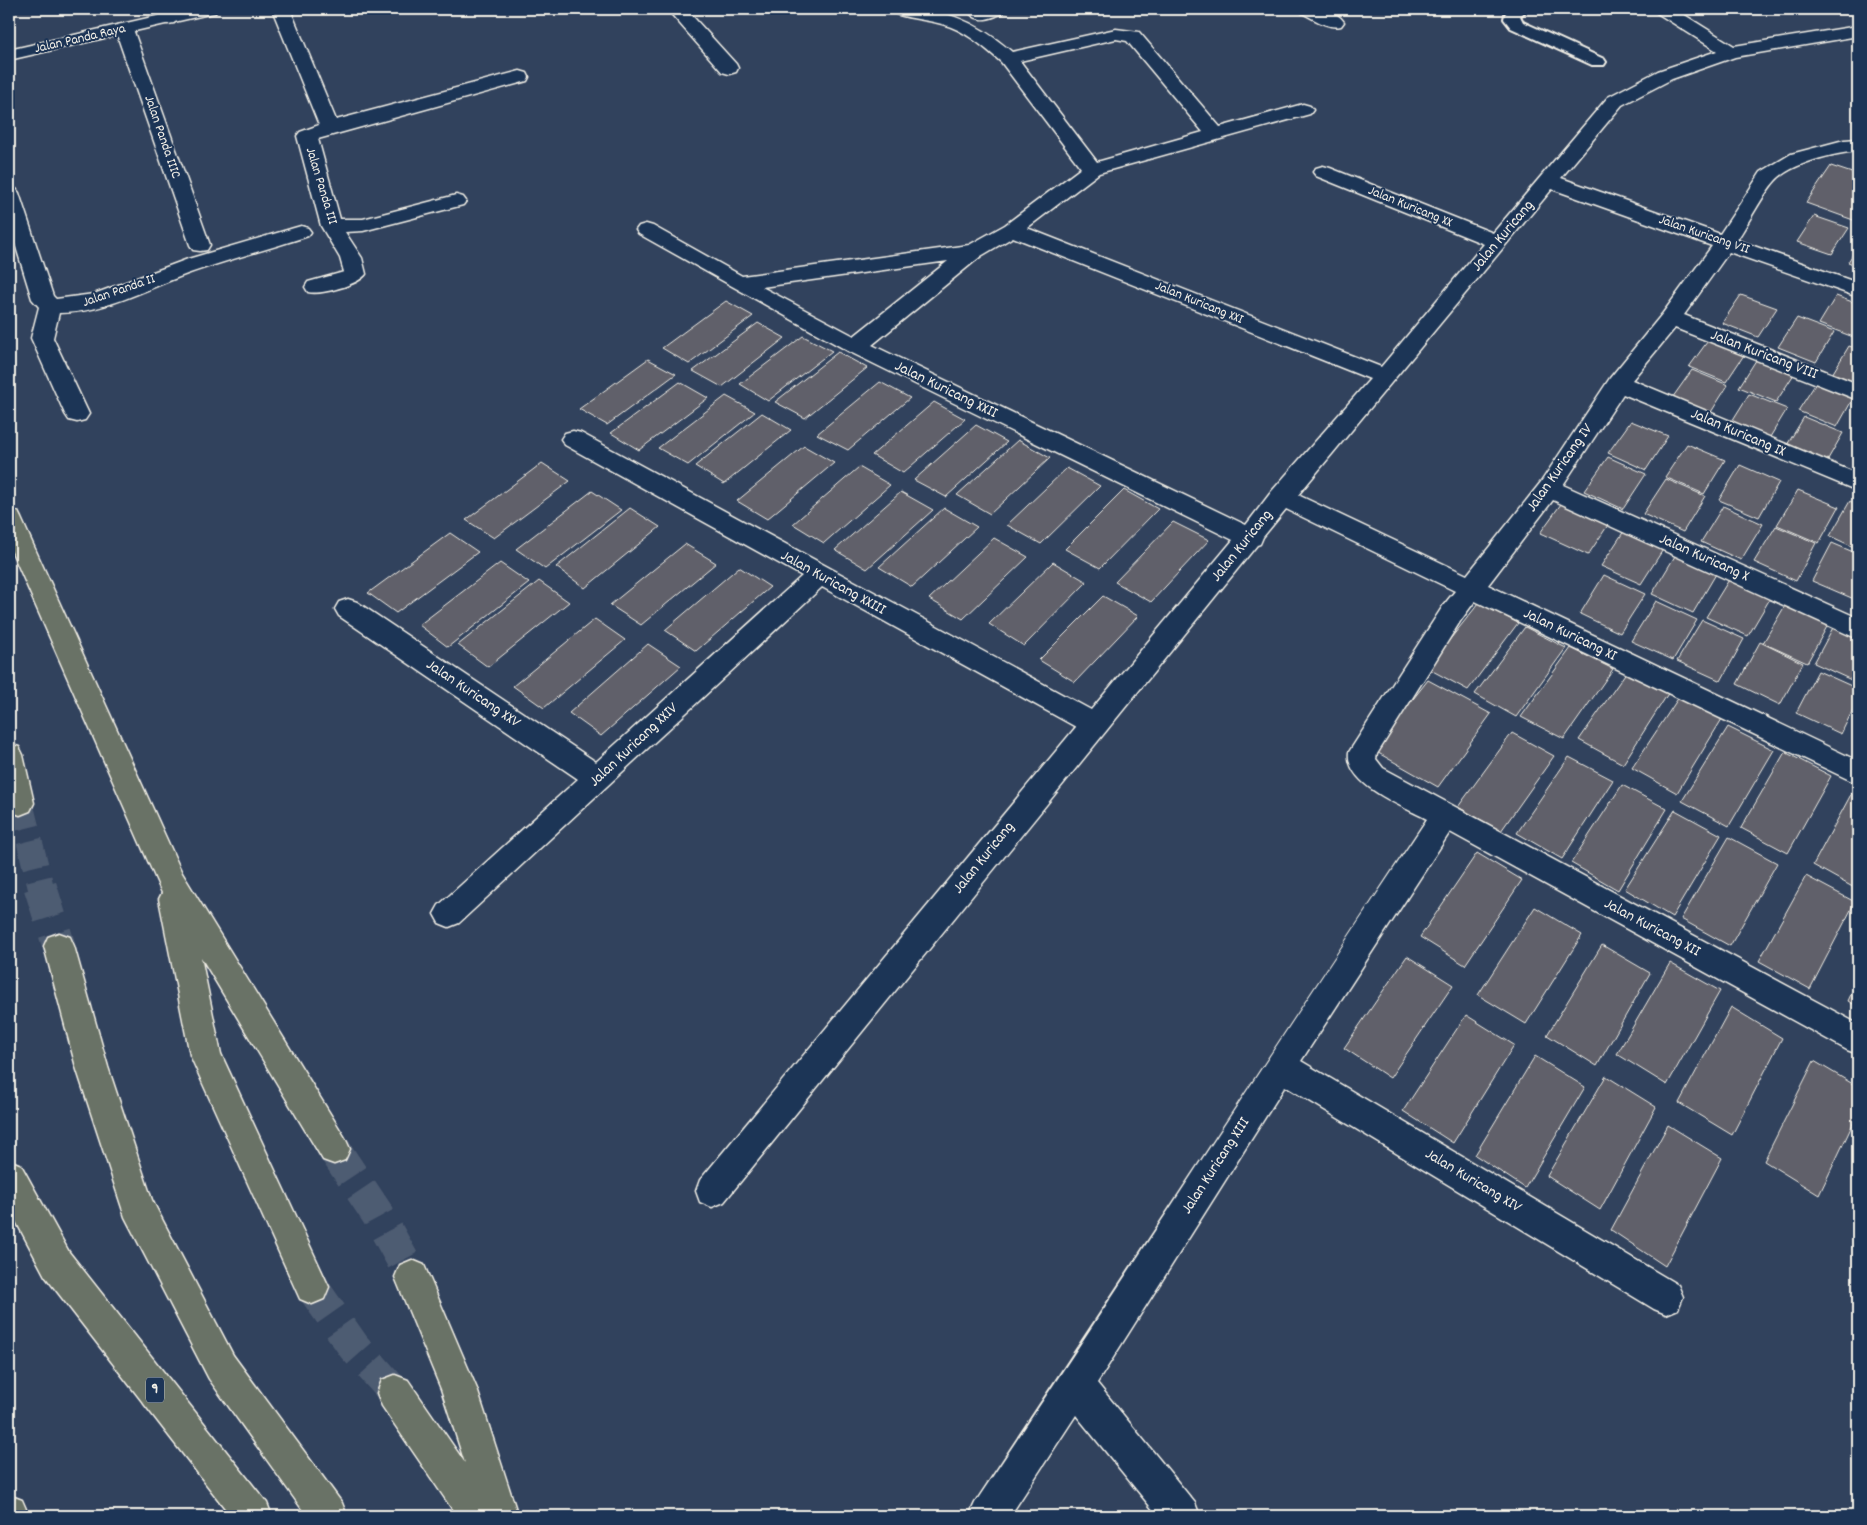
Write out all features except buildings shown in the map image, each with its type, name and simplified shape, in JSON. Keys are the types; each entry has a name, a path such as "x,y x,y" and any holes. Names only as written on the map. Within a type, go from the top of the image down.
{"highway":[{"path":"9,518 170,880 334,1149"},
{"path":"9,755 20,803"},
{"path":"170,880 206,1055 312,1287"},
{"path":"59,946 92,1067 137,1206 221,1367 329,1516"},
{"name":"9","path":"9,1176 57,1264 254,1516"},
{"path":"412,1277 460,1389 500,1516"},
{"path":"395,1393 480,1516"}],"street":[{"name":"Jalan Panda Raya","path":"9,55 124,29 167,14 209,9"},
{"name":"Jalan Panda III","path":"282,9 330,128"},
{"path":"676,9 729,68"},
{"path":"900,9 948,19 961,25 1008,58 1092,169"},
{"path":"976,9 982,15 998,9"},
{"path":"1308,9 1335,22"},
{"path":"1664,9 1730,52"},
{"name":"Jalan Panda IIIC","path":"124,29 200,244"},
{"name":"Jalan Kuricang","path":"712,1192 1094,724 1251,538 1281,497 1326,447 1615,101 1665,75 1730,52 1858,31"},
{"path":"1008,58 1116,34 1133,36 1216,135"},
{"name":"Jalan Panda III","path":"316,287 355,274 351,258 331,226 307,136 330,128 520,77"},
{"path":"856,346 974,251 1012,228 1092,169 1303,110"},
{"name":"Jalan Kuricang IV","path":"1446,816 1373,776 1362,761 1363,752 1452,612 1549,488 1618,383 1670,318 1725,243 1768,176 1798,158 1854,148"},
{"name":"Jalan Kuricang XX","path":"1323,172 1497,242"},
{"name":"Jalan Kuricang VII","path":"1549,181 1858,290"},
{"path":"9,194 43,299 50,306 42,338 76,414"},
{"path":"331,226 362,226 456,201"},
{"name":"Jalan Kuricang XXI","path":"1012,228 1385,377"},
{"name":"Jalan Kuricang XXII","path":"646,230 738,283 856,346 1251,538"},
{"name":"Jalan Panda II","path":"50,306 64,307 84,303 130,289 189,266 301,232"},
{"path":"738,283 974,251"},
{"name":"Jalan Kuricang VIII","path":"1670,318 1858,392"},
{"name":"Jalan Kuricang IX","path":"1618,383 1858,483"},
{"name":"Jalan Kuricang XXIII","path":"573,439 1094,724"},
{"name":"Jalan Kuricang X","path":"1549,488 1858,628"},
{"name":"Jalan Kuricang XI","path":"1281,497 1858,773"},
{"name":"Jalan Kuricang XXIV","path":"449,914 819,575"},
{"name":"Jalan Kuricang XXV","path":"348,610 598,778"},
{"name":"Jalan Kuricang XII","path":"1446,816 1858,1040"},
{"name":"Jalan Kuricang XIII","path":"988,1516 1075,1385 1280,1066 1446,816"},
{"name":"Jalan Kuricang XIV","path":"1280,1066 1666,1297"},
{"path":"1075,1385 1182,1516"}],"lane":[{"path":"1520,9 1514,14 1512,19 1517,25 1598,62"}],"tunnel":[{"path":"20,803 41,888"},
{"path":"40,886 59,946"},
{"path":"334,1149 378,1215 412,1277"},
{"path":"312,1287 354,1347 395,1393"}]}
